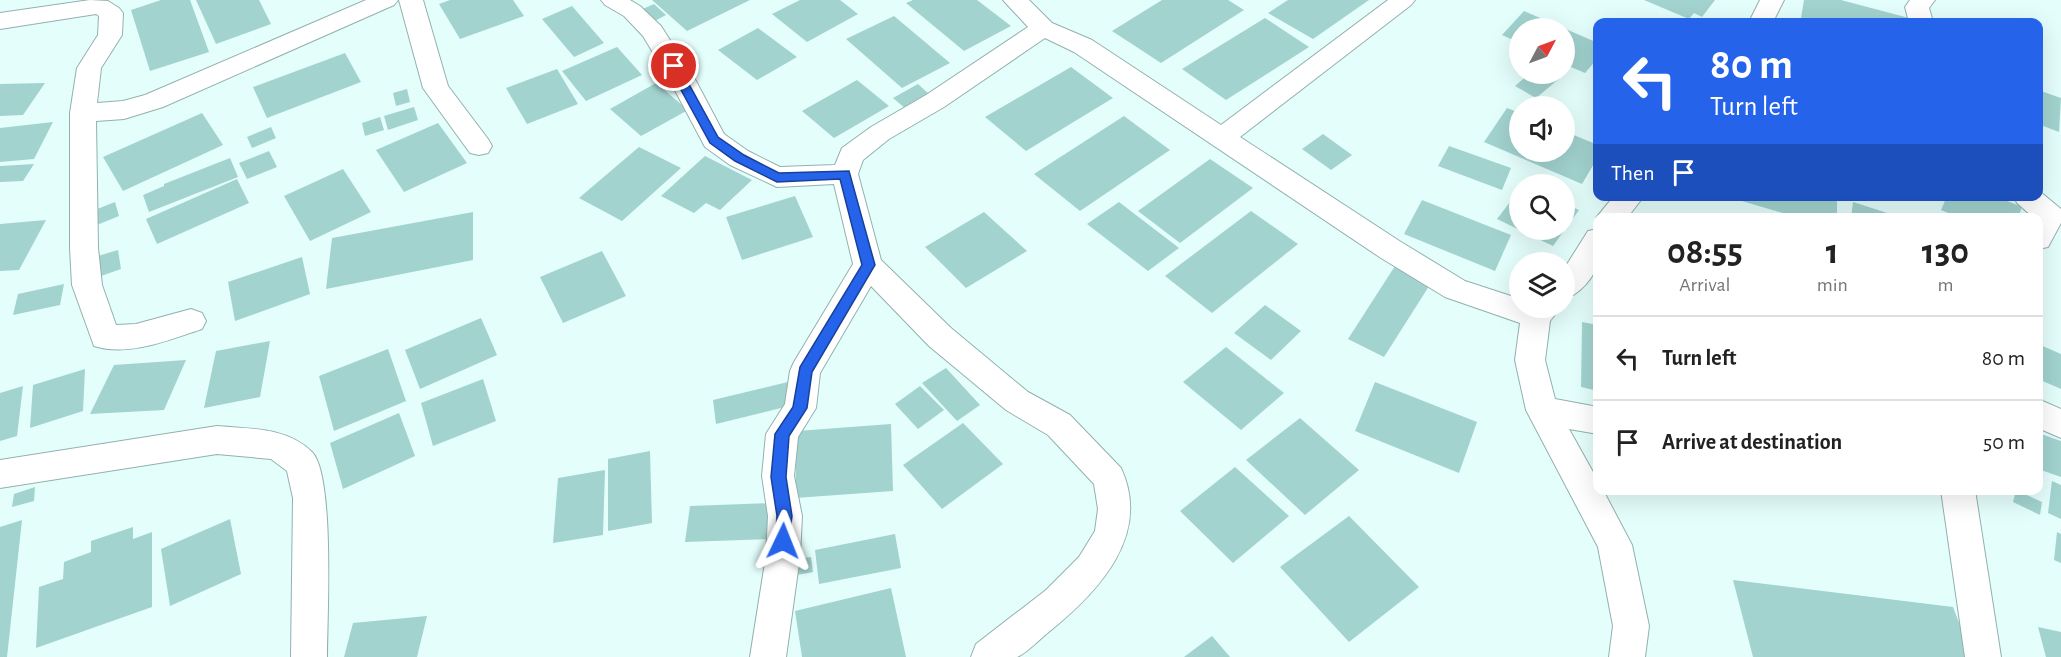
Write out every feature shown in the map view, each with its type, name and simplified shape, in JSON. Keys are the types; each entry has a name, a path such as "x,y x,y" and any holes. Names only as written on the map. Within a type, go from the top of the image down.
{"street":[{"path":"83,113 124,110 154,101 386,0"},
{"path":"411,0 436,88 479,146"},
{"path":"613,0 632,11 652,32 683,81 714,140 739,158 777,177 845,174"},
{"path":"1015,0 1043,28 1083,46 1391,250 1455,289 1509,304"},
{"path":"1221,138 1403,0"},
{"path":"1763,18 1772,0"},
{"path":"1920,18 1917,7 1923,0"},
{"path":"0,21 100,3 111,13 110,35 89,68 83,113 84,248 87,285 105,337 136,336 191,321"},
{"path":"989,657 1059,602 1091,568 1111,535 1115,509 1109,478 1059,425 1017,401 940,337 868,265 845,174 851,155 880,133 935,101 1043,28"},
{"path":"1615,213 1626,201"},
{"path":"2033,201 2051,216 2043,230"},
{"path":"1575,276 1593,247"},
{"path":"768,657 783,556 785,516 778,477 782,434 800,408 805,371 868,265"},
{"path":"1539,318 1530,360 1542,410 1615,545 1630,626 1627,657"},
{"path":"1542,410 1593,420"},
{"path":"2043,415 2061,424"},
{"path":"0,474 217,440 278,446 302,463 310,498 309,657"},
{"path":"1959,495 1983,657"}],"building":[{"path":"161,0 190,0 209,52 150,71 131,10"},
{"path":"196,0 259,0 271,24 216,44"},
{"path":"450,0 513,0 524,16 460,39 439,4"},
{"path":"652,0 750,0 687,31"},
{"path":"800,0 840,0 858,14 807,42 772,14"},
{"path":"913,0 977,0 1011,26 964,51 906,3"},
{"path":"1162,0 1228,0 1244,10 1161,63 1112,31"},
{"path":"1288,0 1369,0 1313,39 1268,13"},
{"path":"1644,0 1715,0 1702,17 1694,13 1687,18"},
{"path":"1804,0 1841,0 1909,18 1801,18"},
{"path":"654,4 666,15 651,23 638,11"},
{"path":"572,6 604,43 574,57 542,19"},
{"path":"1524,11 1540,18 1518,18"},
{"path":"894,16 950,63 902,88 846,39"},
{"path":"1265,18 1309,47 1226,100 1182,69"},
{"path":"1509,27 1509,38 1502,35"},
{"path":"758,28 797,57 757,80 718,50"},
{"path":"1575,33 1593,41 1593,64 1585,73 1575,69"},
{"path":"617,47 642,75 586,101 562,71"},
{"path":"345,53 361,82 267,118 253,87"},
{"path":"1071,67 1113,98 1026,151 985,117"},
{"path":"557,69 578,104 527,124 506,88"},
{"path":"857,80 889,106 834,138 802,111"},
{"path":"45,83 23,115 0,116 0,84"},
{"path":"656,83 688,110 641,136 610,109"},
{"path":"918,84 931,96 906,109 893,98"},
{"path":"1517,84 1553,84 1538,96 1532,96 1515,86"},
{"path":"407,89 410,102 396,106 393,93"},
{"path":"2043,92 2061,98 2059,132 2043,126"},
{"path":"414,107 418,120 388,130 384,116"},
{"path":"1507,108 1509,109 1509,153 1484,142"},
{"path":"202,113 223,145 123,191 103,157"},
{"path":"1124,116 1170,150 1080,211 1034,174"},
{"path":"380,117 384,130 365,136 362,123"},
{"path":"53,122 34,159 0,162 0,128"},
{"path":"438,123 467,163 404,192 376,150"},
{"path":"271,127 276,138 252,148 247,137"},
{"path":"1323,134 1352,155 1331,170 1302,149"},
{"path":"1575,136 1593,143 1593,165 1582,184 1575,181 1575,174 1559,174 1531,162 1575,162"},
{"path":"1449,146 1511,168 1502,190 1438,166"},
{"path":"639,147 681,168 622,221 579,198"},
{"path":"269,151 277,167 247,179 239,163"},
{"path":"705,156 752,180 720,210 706,203 694,213 661,196"},
{"path":"230,158 238,177 149,212 143,195 164,184"},
{"path":"1210,159 1253,188 1180,243 1138,211"},
{"path":"34,164 23,181 0,182 0,166"},
{"path":"343,169 371,212 310,241 284,196"},
{"path":"237,179 249,203 157,244 146,219"},
{"path":"795,196 813,237 742,260 726,217"},
{"path":"1422,200 1509,234 1509,240 1495,271 1404,234"},
{"path":"1742,201 1837,201 1837,213 1783,213"},
{"path":"1945,201 2007,201 2022,207 2020,213 1948,213 1941,210"},
{"path":"115,202 119,216 97,225 92,211"},
{"path":"1119,202 1179,248 1148,271 1087,224"},
{"path":"1853,202 1887,213 1852,213"},
{"path":"1509,203 1509,225 1497,219"},
{"path":"1251,211 1298,244 1212,313 1165,276"},
{"path":"473,212 473,260 326,289 332,238"},
{"path":"984,212 1027,251 966,288 925,247"},
{"path":"46,220 19,270 0,271 0,224"},
{"path":"1541,240 1557,240 1553,246"},
{"path":"118,250 121,269 101,276 98,256"},
{"path":"602,251 626,296 563,323 540,277"},
{"path":"302,257 310,294 235,321 228,282"},
{"path":"1395,266 1431,283 1384,357 1348,339"},
{"path":"64,284 60,305 13,315 18,294"},
{"path":"1265,305 1301,331 1271,360 1234,333"},
{"path":"481,318 497,355 420,389 405,350"},
{"path":"1582,322 1593,324 1593,390 1581,387"},
{"path":"270,341 260,397 204,408 216,351"},
{"path":"2043,346 2061,354 2061,389 2043,381"},
{"path":"1226,347 1284,393 1241,430 1183,382"},
{"path":"388,349 406,401 334,431 319,376"},
{"path":"186,360 164,410 90,414 114,365"},
{"path":"946,368 980,405 957,421 922,383"},
{"path":"85,369 83,411 30,428 33,385"},
{"path":"483,379 496,421 433,446 421,403"},
{"path":"788,382 793,405 716,424 713,400"},
{"path":"1375,382 1477,422 1459,473 1355,431"},
{"path":"23,386 17,436 0,441 0,393"},
{"path":"920,386 944,410 918,429 895,404"},
{"path":"399,413 415,456 343,489 330,443"},
{"path":"1300,418 1359,470 1305,515 1246,460"},
{"path":"963,423 1003,464 942,509 903,465"},
{"path":"891,424 893,491 795,498 797,431"},
{"path":"2043,435 2061,441 2061,477 2043,471"},
{"path":"650,451 652,523 608,531 608,459"},
{"path":"1235,467 1289,516 1233,563 1180,511"},
{"path":"605,470 603,535 553,543 558,478"},
{"path":"2052,481 2061,485 2061,519 2048,513"},
{"path":"35,487 34,501 12,507 14,494"},
{"path":"2015,495 2027,495 2042,502 2040,515 2013,502"},
{"path":"774,503 771,539 685,542 690,506"},
{"path":"1349,516 1419,587 1349,642 1280,567"},
{"path":"230,519 241,574 170,606 161,549"},
{"path":"22,520 7,657 0,657 0,527"},
{"path":"133,527 133,539 152,532 152,607 36,648 39,587 63,579 64,562 91,552 91,541"},
{"path":"2057,532 2061,534 2061,563 2054,560"},
{"path":"895,534 901,568 819,584 815,550"},
{"path":"811,557 813,572 797,575 796,559"},
{"path":"1733,580 1953,607 1972,657 1753,657"},
{"path":"891,588 906,657 802,657 795,611"},
{"path":"427,616 417,657 344,657 353,623"},
{"path":"2038,627 2061,632 2061,657 2046,657"},
{"path":"1212,636 1230,657 1184,657"}],"route":[{"path":"674,66 714,140 739,158 777,177 845,174 868,265 805,371 800,408 782,434 778,477 785,516 783,541"}]}
